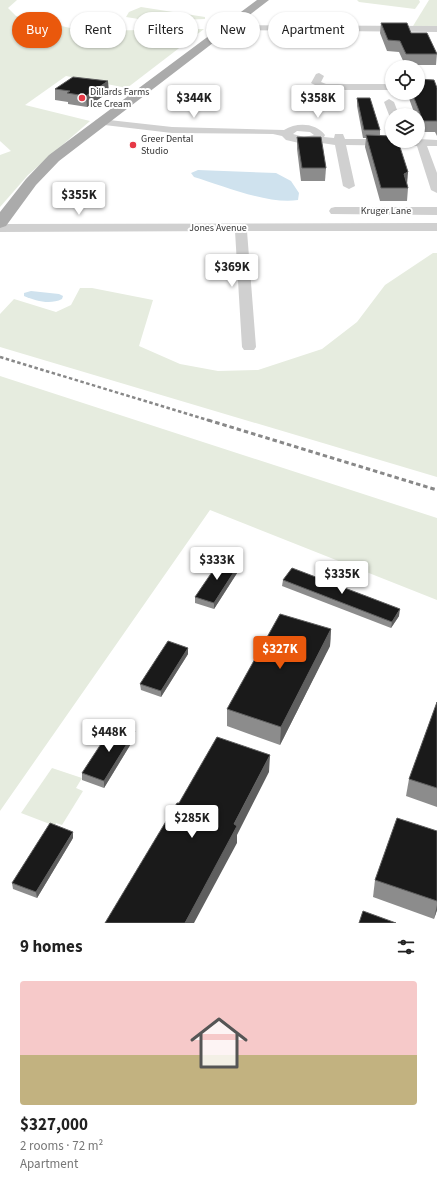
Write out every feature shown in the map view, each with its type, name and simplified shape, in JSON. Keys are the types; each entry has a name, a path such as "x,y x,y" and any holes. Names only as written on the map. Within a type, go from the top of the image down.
{"main road":[{"path":"248,12 264,0"},
{"path":"0,223 42,169 100,122 206,43"}],"street":[{"path":"260,28 437,29"},
{"path":"319,76 316,84 326,87 385,87"},
{"path":"389,102 391,108"},
{"path":"100,122 172,130 273,131 286,133 289,137 297,140 317,136 340,139 385,140"},
{"path":"340,139 385,136"},
{"path":"425,139 437,136"},
{"path":"340,139 349,186"},
{"path":"425,141 437,143"},
{"path":"421,148 437,190"},
{"name":"Kruger Lane","path":"335,211 437,211"},
{"name":"Jones Avenue","path":"0,228 437,227"},
{"path":"241,228 249,346"}],"shaded area":[{"path":"0,0 17,0 8,8 12,12 12,48 62,48 62,26 70,28 70,48 126,48 126,30 134,30 134,48 179,48 127,88 66,76 25,105 90,121 28,175 0,207 0,155 11,151 0,141"},
{"path":"357,0 419,0 420,2 415,9 359,2"},
{"path":"429,0 437,0 437,27 413,26"},
{"path":"141,7 173,12 134,12 134,18 126,17 129,12"},
{"path":"198,16 205,17 205,19 198,19"},
{"path":"198,29 204,29 198,34"},
{"path":"433,253 437,253 437,477 0,347 0,314 14,299 56,312 71,305 80,288 92,288 153,300 139,346 180,364 218,371 258,370 322,349 357,322 385,285"},
{"path":"0,376 437,518 437,600 210,510 0,811"},
{"path":"52,768 82,778 76,788 83,791 62,825 56,823 55,826 21,813"}],"water":[{"path":"198,170 276,173 291,181 299,193 298,200 274,200 232,190 194,177 191,173"},
{"path":"31,291 59,294 63,296 62,299 57,301 43,302 24,296 24,293"}],"building":[{"path":"381,23 407,23 411,33 427,33 437,54 406,54 400,41 388,40"},
{"path":"73,77 108,81 86,96 67,93 70,91 55,89"},
{"path":"425,79 434,80 437,88 437,121 425,121 425,108 418,108 415,100 425,100"},
{"path":"357,98 370,98 380,130 364,130"},
{"path":"366,135 385,136 385,148 400,148 408,172 404,174 408,188 381,188"},
{"path":"297,137 321,137 326,168 302,168"},
{"path":"221,559 239,564 214,603 195,597"},
{"path":"292,568 400,609 392,622 283,580"},
{"path":"280,614 331,629 281,727 227,709"},
{"path":"168,641 188,648 161,691 140,684"},
{"path":"437,702 437,788 409,779"},
{"path":"114,724 135,731 104,781 82,773"},
{"path":"217,737 270,755 234,824 237,826 185,923 105,923 177,803 179,803"},
{"path":"397,818 437,831 437,901 375,880"},
{"path":"50,823 73,832 36,892 12,883"},
{"path":"363,911 396,923 359,923"}],"railway":[{"path":"0,357 211,421"},
{"path":"208,420 437,490"}],"place":[{"name":"Dillards Farms Ice Cream","path":"82,98"},
{"name":"Greer Dental Studio","path":"133,145"}]}
